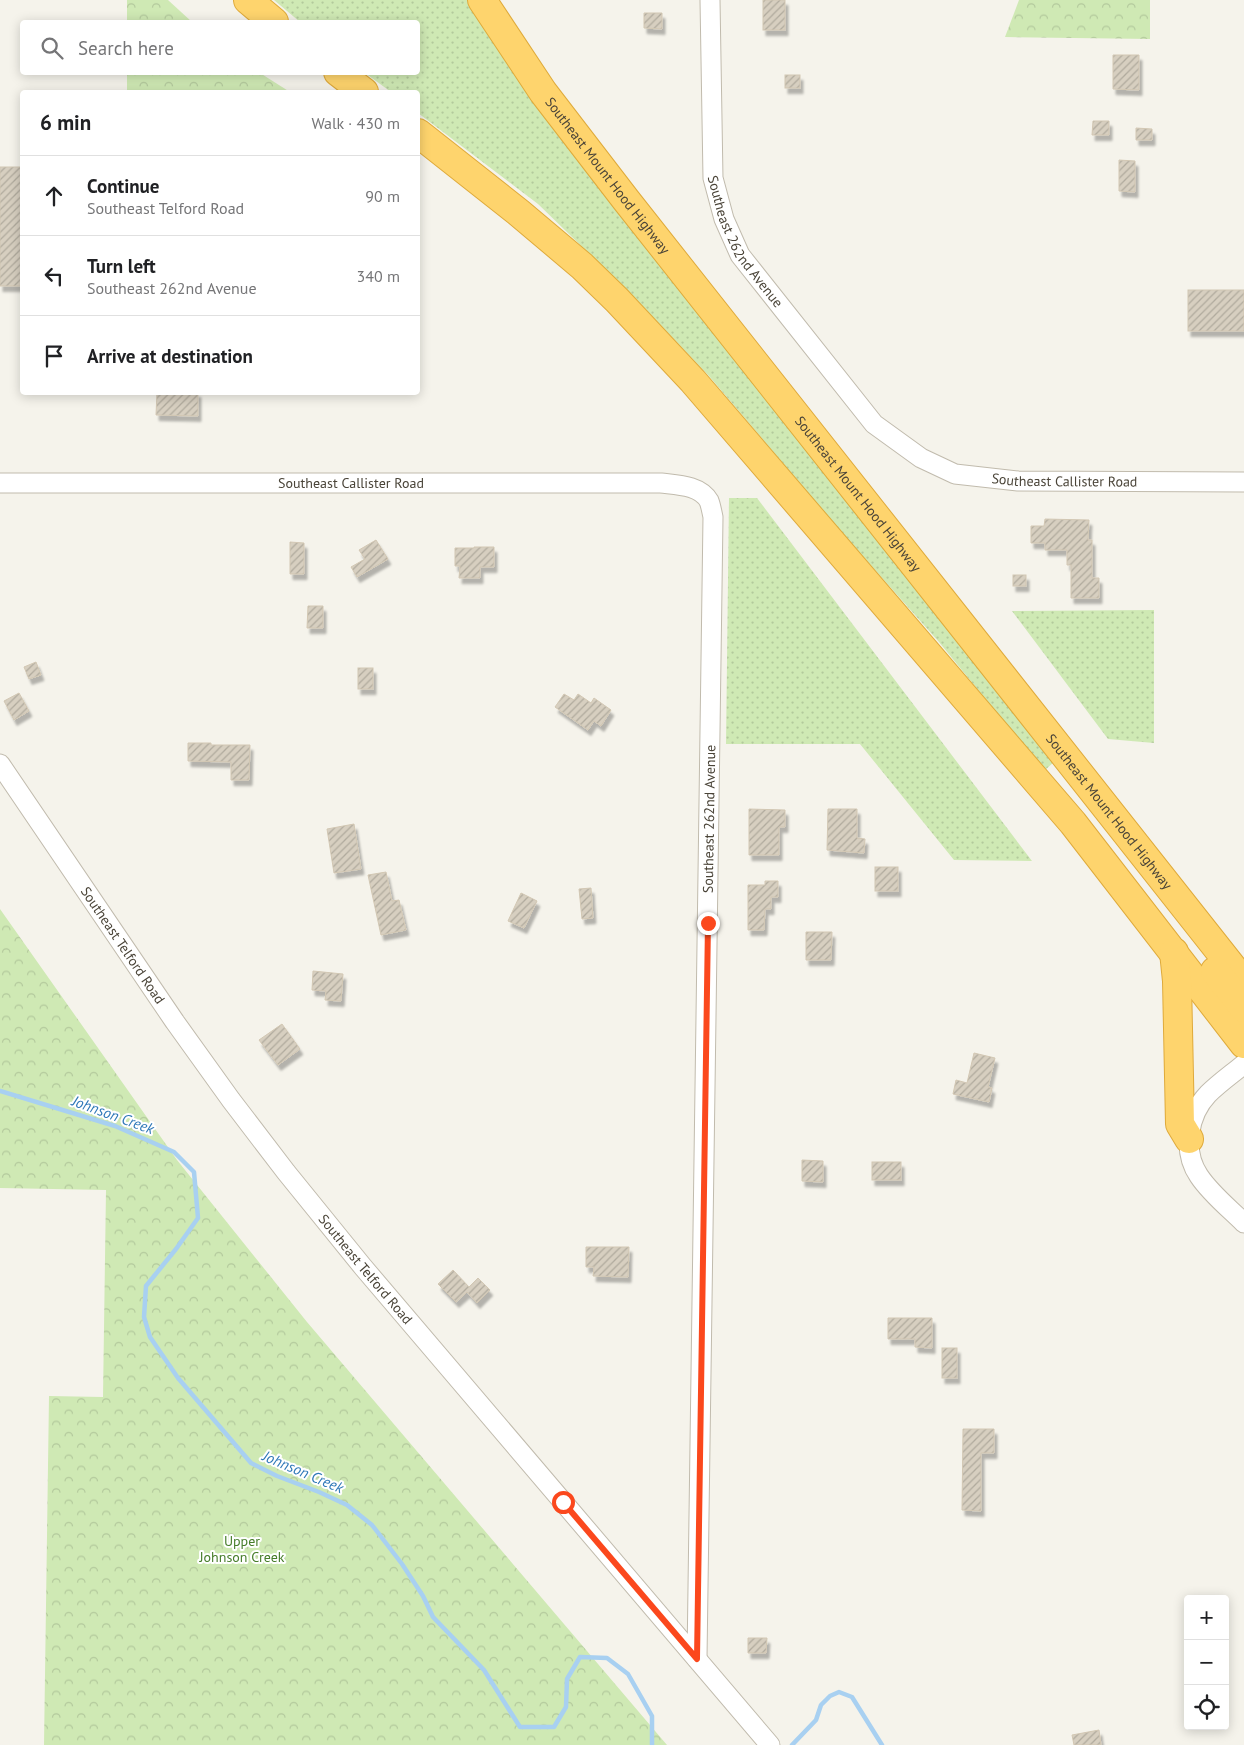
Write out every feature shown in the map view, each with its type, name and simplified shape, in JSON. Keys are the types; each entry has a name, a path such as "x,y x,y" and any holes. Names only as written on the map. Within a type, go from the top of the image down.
{"highway":[{"path":"248,0 272,20"},
{"name":"Southeast Mount Hood Highway","path":"482,0 543,92 626,200 1244,982"},
{"path":"342,75 361,90"},
{"path":"420,135 561,248 617,300 654,339 758,456 1073,823 1244,1044"},
{"path":"1073,823 1146,884 1244,1008"},
{"path":"1174,952 1177,981 1180,1124 1189,1139"}],"street":[{"name":"Southeast 262nd Avenue","path":"710,0 713,178 724,219 740,254 874,424 894,439"},
{"name":"Southeast Callister Road","path":"894,439 921,458 956,474 1018,481 1244,482"},
{"name":"Southeast Callister Road","path":"0,483 661,483 687,486 701,493"},
{"name":"Southeast 262nd Avenue","path":"697,1659 713,518 709,501 701,493"},
{"name":"Southeast Telford Road","path":"0,764 175,1022 286,1172 363,1267 770,1745"},
{"path":"1244,1064 1213,1090 1198,1107 1192,1121 1189,1139 1189,1151 1198,1176 1244,1223"}],"green space":[{"path":"127,0 168,0 190,20 127,20"},
{"path":"274,0 467,0 544,114 1054,762 1044,771 939,642 843,534 709,376 634,297 538,204 420,115 420,90 388,90 368,75 420,75 420,20 298,20"},
{"path":"1019,0 1150,0 1150,39 1005,37"},
{"path":"127,75 263,75 287,90 127,90"},
{"path":"729,498 757,498 1032,861 954,860 860,744 726,744"},
{"path":"1154,610 1154,743 1108,739 1012,611"},
{"name":"Upper Johnson Creek","path":"0,909 177,1160 307,1322 667,1745 44,1745 49,1396 103,1397 106,1190 0,1188"}],"building":[{"path":"763,0 785,0 785,30 763,30"},
{"path":"644,13 662,13 662,29 644,28"},
{"path":"1113,55 1139,55 1139,90 1113,89"},
{"path":"785,75 800,75 800,88 785,88"},
{"path":"1093,121 1109,121 1109,135 1092,135"},
{"path":"1136,128 1152,129 1152,140 1136,140"},
{"path":"1119,160 1135,161 1135,192 1119,191"},
{"path":"0,167 20,167 20,286 0,286"},
{"path":"1188,290 1244,290 1244,331 1188,331"},
{"path":"157,395 198,395 198,416 156,415"},
{"path":"1045,519 1089,520 1088,540 1092,540 1092,578 1099,578 1099,598 1071,598 1071,565 1067,565 1067,550 1045,550 1045,543 1031,543 1031,526 1044,526"},
{"path":"376,540 388,559 357,577 351,567 365,559 359,550"},
{"path":"290,542 304,543 304,574 290,574"},
{"path":"494,547 494,567 480,567 480,578 459,578 460,566 455,566 455,548"},
{"path":"1013,575 1026,575 1026,586 1013,586"},
{"path":"308,606 323,606 323,628 307,628"},
{"path":"36,662 41,675 29,679 24,667"},
{"path":"358,668 373,668 373,689 358,689"},
{"path":"19,693 29,711 14,720 4,701"},
{"path":"564,694 574,700 578,694 591,703 594,698 611,710 601,726 594,721 588,730 555,707"},
{"path":"188,743 250,745 249,780 231,780 231,762 188,761"},
{"path":"749,809 785,810 785,827 779,827 779,855 749,855"},
{"path":"828,809 857,809 857,838 865,839 864,853 827,850"},
{"path":"354,824 361,869 334,873 327,829"},
{"path":"875,867 898,867 898,891 875,891"},
{"path":"386,872 392,901 399,900 406,930 381,935 368,875"},
{"path":"765,881 778,881 778,897 771,897 771,909 765,909 764,930 748,930 748,885 765,885"},
{"path":"591,888 593,918 582,919 579,889"},
{"path":"521,893 537,901 524,928 508,921"},
{"path":"806,932 832,932 831,960 806,960"},
{"path":"313,971 343,974 341,1001 325,1000 326,991 312,990"},
{"path":"282,1024 300,1049 278,1065 259,1040"},
{"path":"974,1053 995,1058 988,1087 992,1088 989,1102 953,1094 956,1080 967,1083"},
{"path":"802,1160 823,1161 823,1182 802,1181"},
{"path":"872,1162 901,1162 901,1180 872,1180"},
{"path":"586,1247 629,1247 628,1277 593,1276 594,1267 586,1267"},
{"path":"453,1270 469,1287 478,1278 490,1290 477,1303 467,1292 456,1302 438,1284"},
{"path":"888,1318 932,1318 932,1348 915,1347 915,1339 888,1339"},
{"path":"942,1348 957,1348 957,1378 942,1378"},
{"path":"963,1429 994,1429 994,1453 981,1453 981,1511 962,1510"},
{"path":"748,1638 767,1638 766,1653 748,1653"},
{"path":"1099,1730 1101,1745 1074,1745 1072,1735"}],"waterway":[{"name":"Johnson Creek","path":"0,1091 115,1126 174,1152 194,1172 198,1218 146,1286 144,1317 150,1337 178,1378 251,1463 347,1505 372,1525 402,1564 423,1596 433,1617 484,1670 520,1727 554,1727 566,1707 567,1679 580,1657 607,1658 628,1674 652,1716 652,1745"},
{"name":"Johnson Creek","path":"792,1745 816,1720 821,1705 830,1696 839,1692 852,1697 882,1745"}],"route":[{"path":"563,1502 697,1659 708,923"}]}
